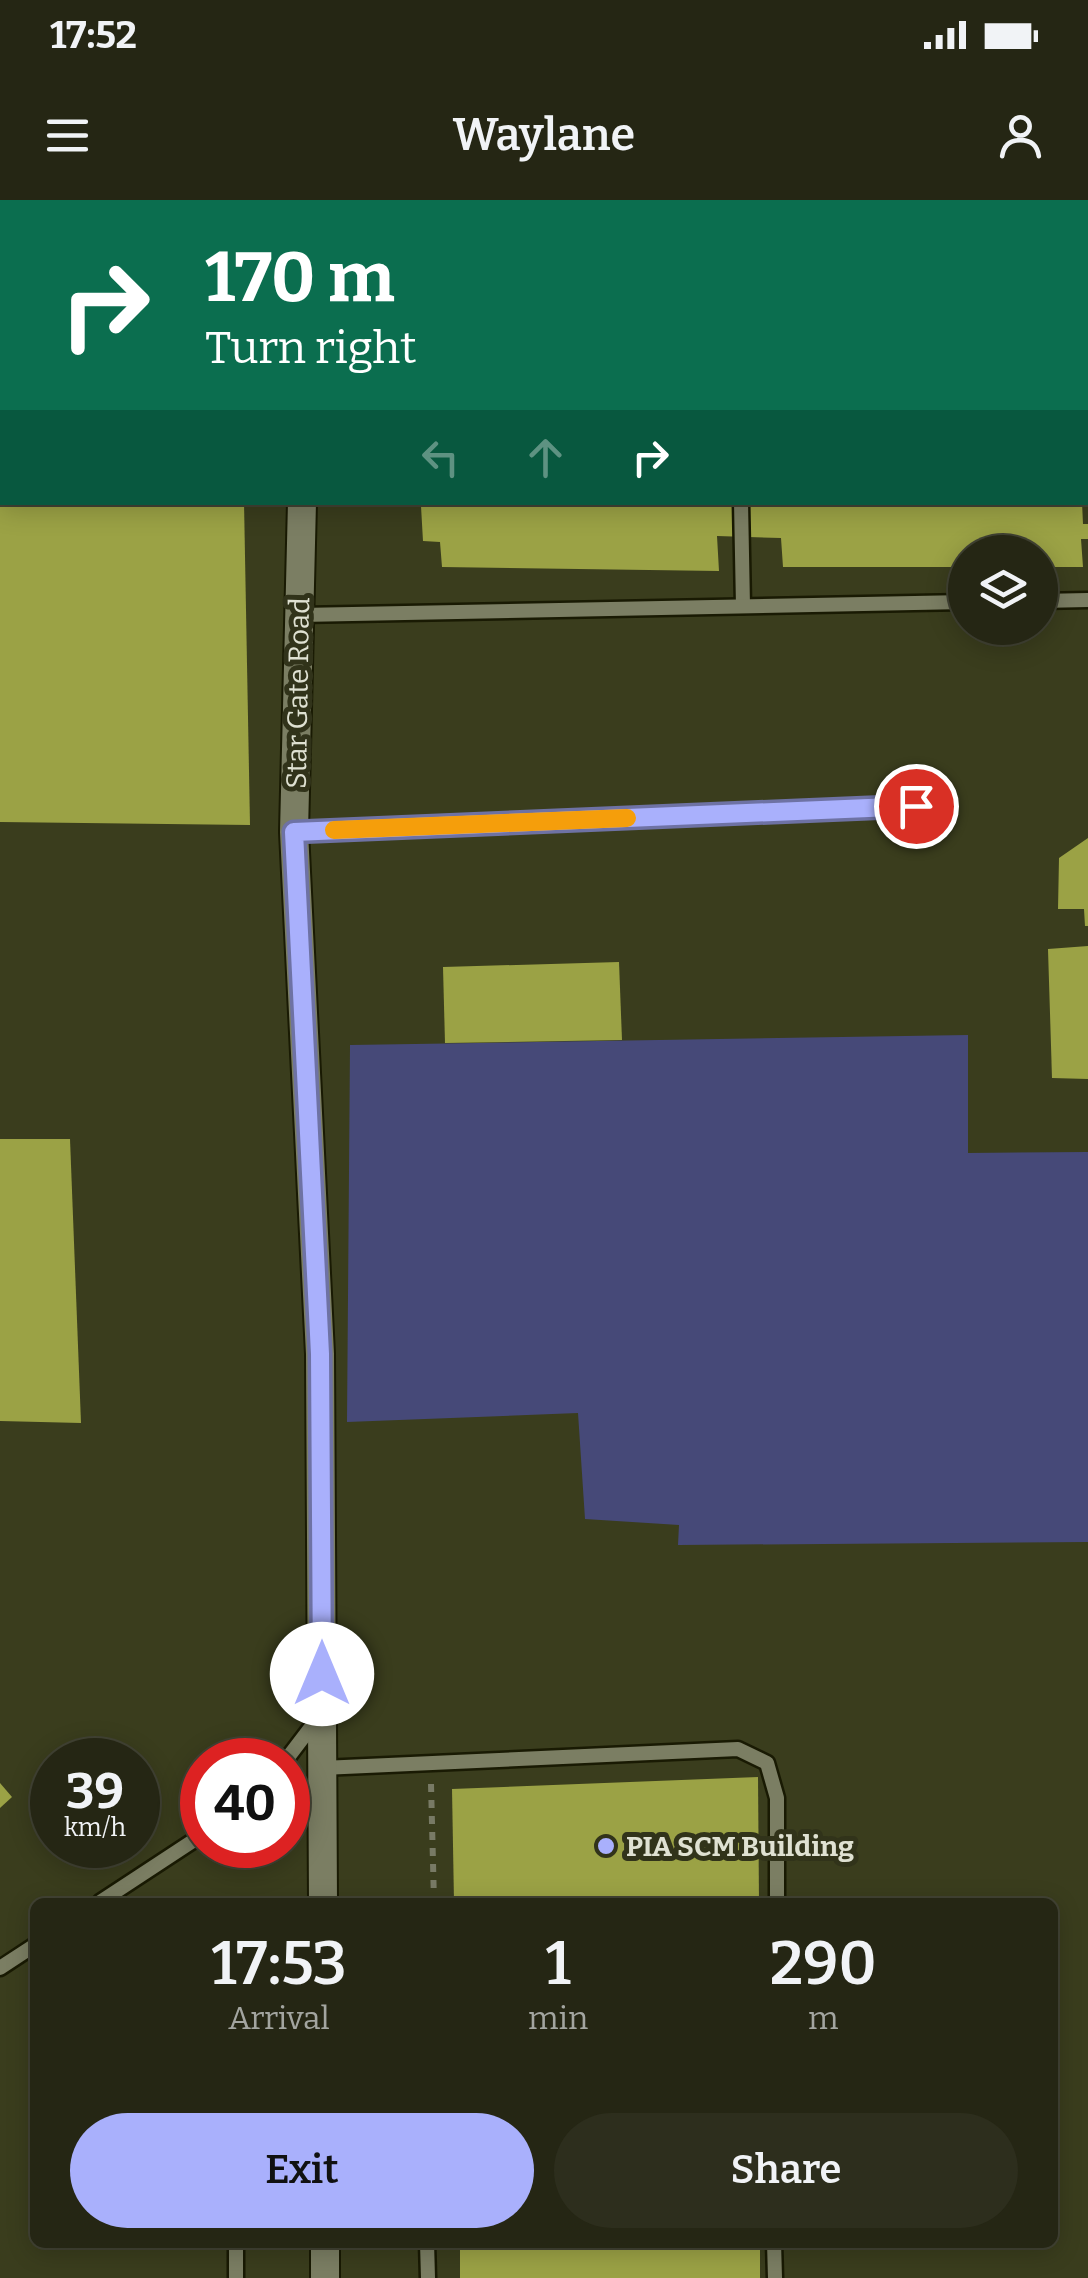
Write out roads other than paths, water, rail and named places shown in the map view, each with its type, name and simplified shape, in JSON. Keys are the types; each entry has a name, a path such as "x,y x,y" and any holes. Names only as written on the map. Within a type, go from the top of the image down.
{"street":[{"name":"Star Gate Road","path":"302,505 294,832 320,1354 323,1898"},
{"path":"324,2248 325,2278"}],"lane":[{"path":"741,505 744,606"},
{"path":"1058,600 1088,600"},
{"path":"300,615 948,602"},
{"path":"294,832 916,806"},
{"path":"303,1738 322,1714"},
{"path":"322,1768 738,1750 767,1763 778,1798 776,1898"},
{"path":"106,1898 180,1849"},
{"path":"0,1968 30,1948"},
{"path":"236,2248 236,2278"},
{"path":"427,2248 428,2278"},
{"path":"774,2248 775,2278"}],"place":[{"name":"PIA SCM Building","path":"606,1846"}]}
